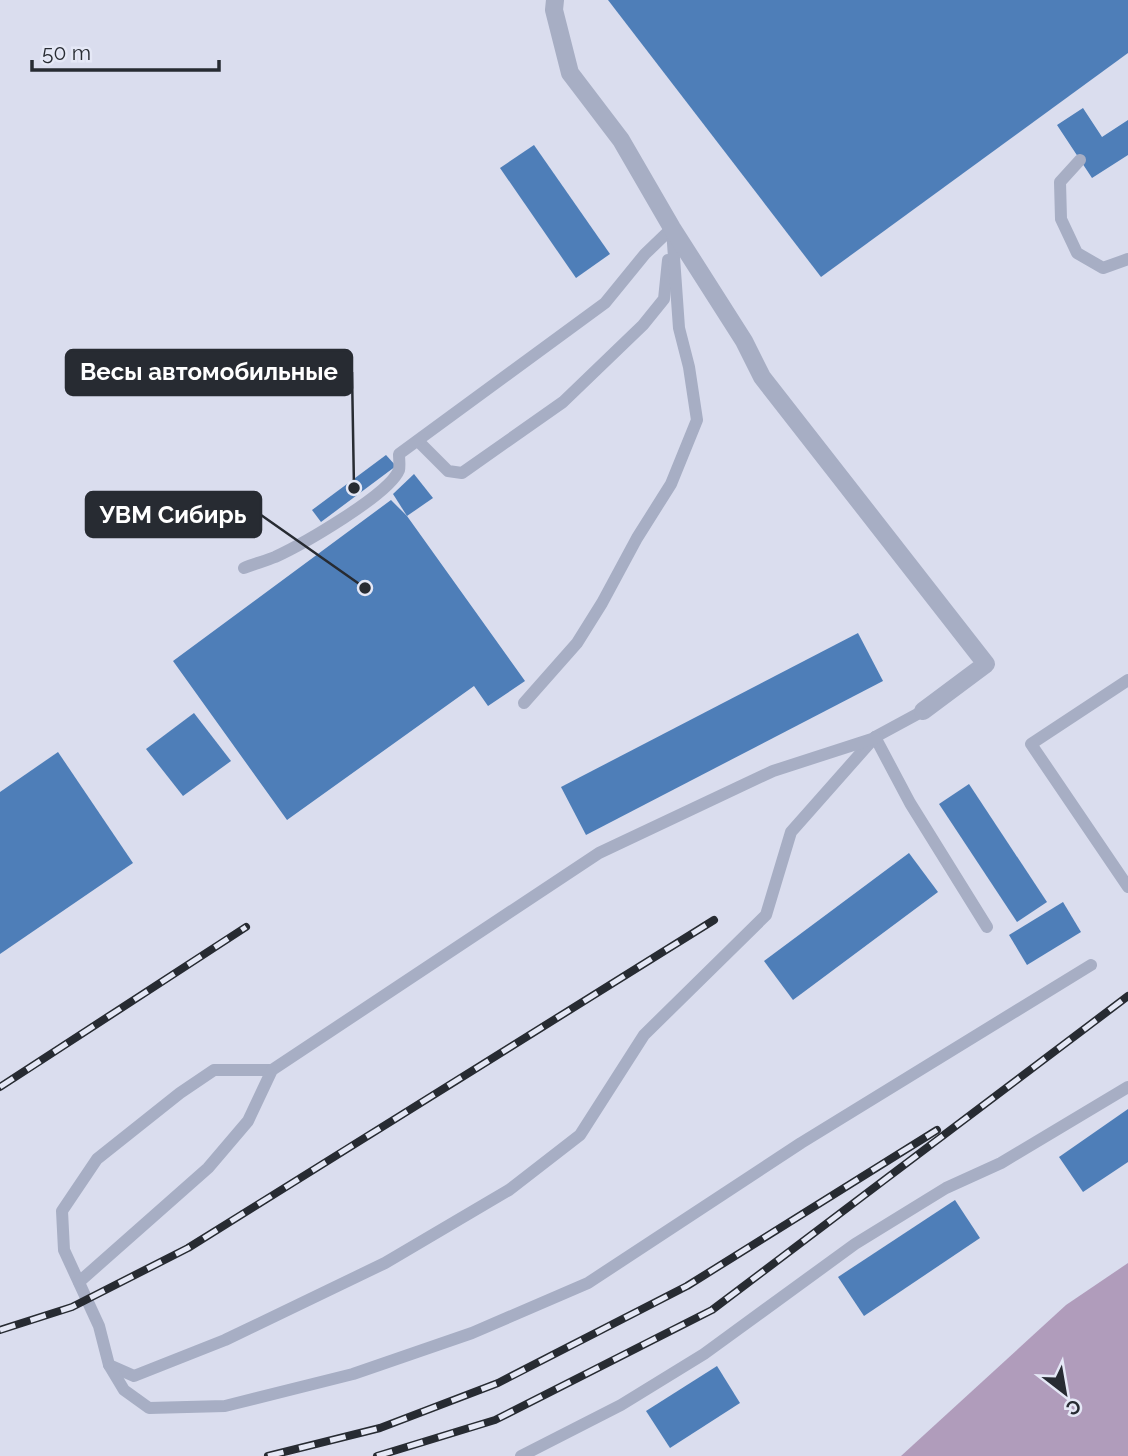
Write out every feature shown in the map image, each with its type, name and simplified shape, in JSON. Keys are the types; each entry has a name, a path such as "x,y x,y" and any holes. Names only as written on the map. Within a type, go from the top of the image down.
{"street":[{"path":"555,0 554,10 570,73 621,140 671,228 744,341 762,377 986,664 923,711"}],"lane":[{"path":"1080,160 1060,182 1061,219 1077,253 1103,268 1128,259"},
{"path":"244,568 276,556 352,512 392,480 399,469 399,454 605,303 645,254 671,228"},
{"path":"418,441 448,471 463,473 563,402 643,325 664,299 671,228"},
{"path":"524,703 577,643 602,603 637,538 671,484 697,420 689,367 679,328 671,228"},
{"path":"1127,883 1031,744 1128,680"},
{"path":"79,1282 208,1168 248,1121 272,1070 599,853 773,771 875,737 923,711"},
{"path":"875,737 910,803 988,927"},
{"path":"108,1365 134,1376 225,1340 373,1269 509,1190 580,1135 644,1035 766,915 791,832 875,737"},
{"path":"272,1070 214,1070 180,1093 97,1159 62,1211 64,1250 99,1326 108,1365 124,1390 149,1408 225,1406 352,1374 472,1333 588,1283 801,1143 1091,965"},
{"path":"521,1456 621,1405 692,1362 855,1244 946,1188 1001,1163 1128,1087"}],"shaded area":[{"path":"1128,1263 1128,1456 901,1456 1066,1305"}],"building":[{"path":"608,0 1128,0 1128,53 821,277"},
{"path":"1083,108 1102,137 1128,120 1128,155 1092,178 1057,125"},
{"path":"534,145 610,254 576,278 500,168"},
{"path":"386,455 396,466 321,522 312,510"},
{"path":"414,474 433,498 407,516 393,494"},
{"path":"391,500 407,516 525,681 488,706 474,686 287,820 173,661"},
{"path":"858,633 883,681 586,835 561,787"},
{"path":"194,713 231,761 183,796 146,749"},
{"path":"58,752 133,863 0,954 0,792"},
{"path":"969,784 1047,902 1017,922 939,804"},
{"path":"909,853 938,892 793,1000 764,961"},
{"path":"1063,902 1081,932 1027,965 1009,935"},
{"path":"1128,1109 1128,1162 1083,1192 1059,1157"},
{"path":"955,1200 980,1238 864,1316 838,1277"},
{"path":"717,1366 740,1403 670,1448 646,1411"}],"railway":[{"path":"0,1330 72,1307 188,1248 714,920"},
{"path":"0,1087 246,927"},
{"path":"377,1456 495,1420 712,1310 1128,996"},
{"path":"268,1456 380,1428 498,1383 687,1286 937,1130"}],"place":[{"name":"Весы автомобильные","path":"354,488"},
{"name":"УВМ Сибирь","path":"365,588"}]}
